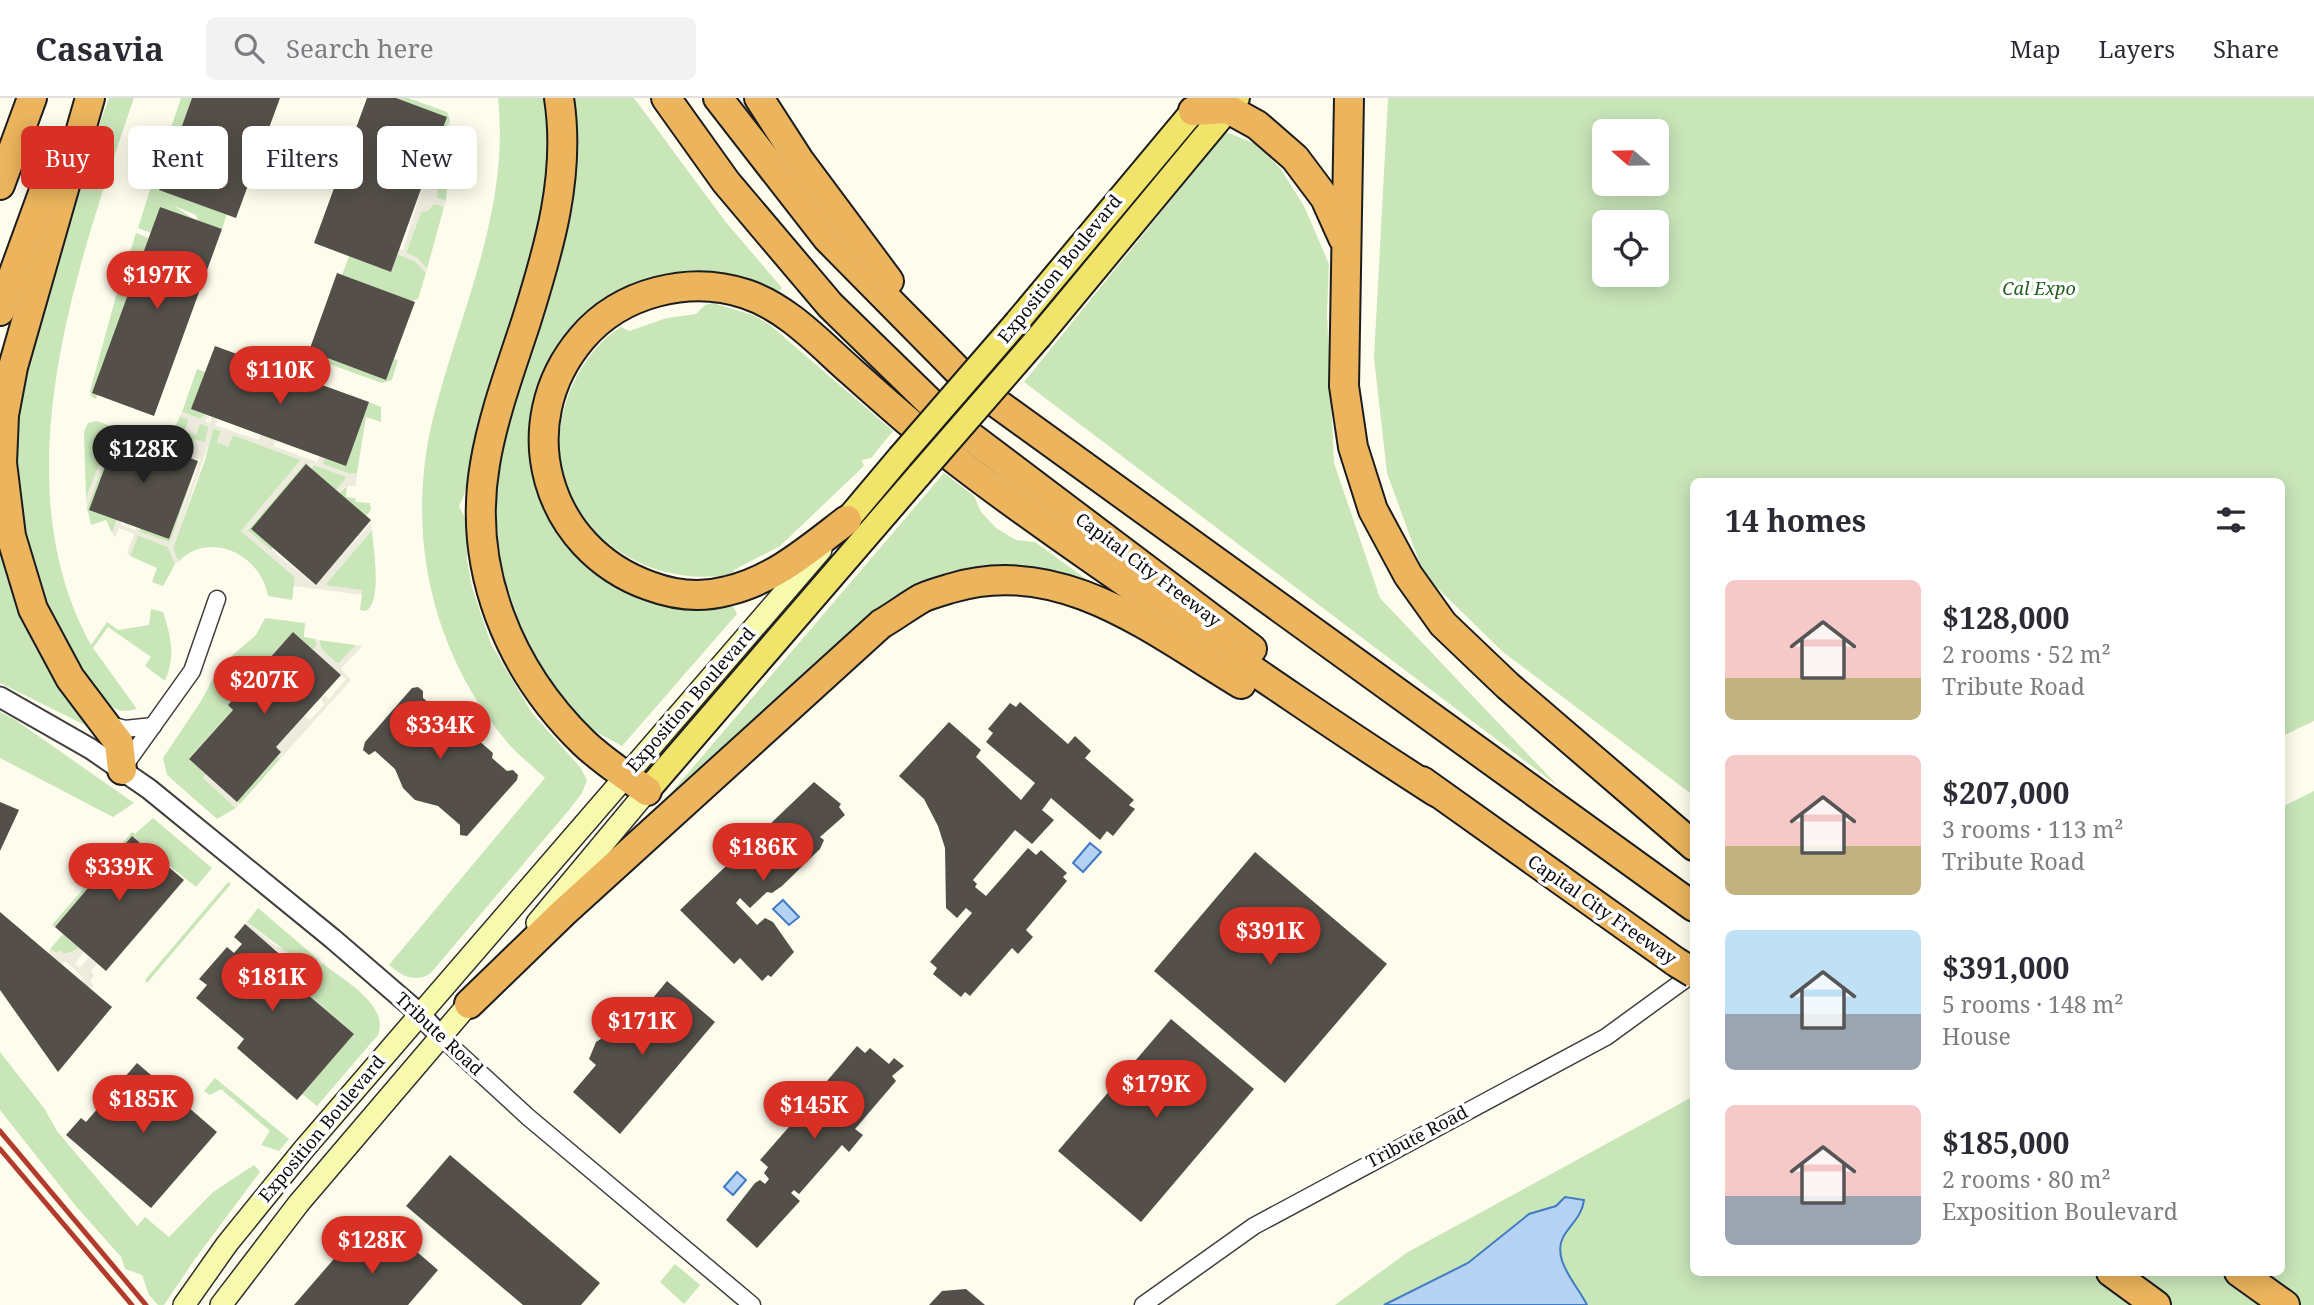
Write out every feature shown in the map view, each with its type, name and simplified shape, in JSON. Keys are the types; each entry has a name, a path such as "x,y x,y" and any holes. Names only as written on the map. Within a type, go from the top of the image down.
{"highway":[{"path":"0,185 32,98"},
{"path":"0,311 78,98"},
{"path":"90,98 15,355 4,415 2,463 11,536 33,609 60,663 119,743 122,770"},
{"path":"559,98 562,168 557,205 544,263 490,439 481,493 482,548 495,607 523,666 541,693 584,743 636,784"},
{"name":"Capital City Freeway","path":"666,98 726,182 830,305 946,418 1145,565 1436,792 1685,967"},
{"path":"718,98 827,237 958,372 1690,904"},
{"path":"759,98 799,160 958,372"},
{"path":"1349,98 1345,386 1353,447 1373,510 1408,575 1443,624 1483,664 1690,843"},
{"path":"1215,104 1257,125 1295,158 1325,198 1346,244"},
{"path":"847,520 773,574 724,592 678,594 634,580 611,568 580,541 554,497 543,448 544,422 557,376 584,335 603,318 650,294 699,286 724,288 762,300 794,321 905,420 1011,501 1301,705 1436,792"},
{"path":"470,1004 563,913 881,624 924,597 972,582 1023,579 1072,589 1118,610 1497,837"},
{"path":"2116,1276 2156,1305"},
{"path":"2245,1276 2285,1305"}],"main road":[{"name":"Exposition Boulevard","path":"184,1305 262,1199 420,1014 636,784 920,474 1039,337 1215,104"},
{"name":"Exposition Boulevard","path":"221,1305 299,1203 470,1004 636,784 847,520 1017,322 1215,104"}],"street":[{"path":"122,770 192,671 217,599"},
{"name":"Tribute Road","path":"0,697 38,717 122,770 250,869 420,1014 442,1038 528,1117 752,1305"},
{"path":"105,723 125,729 153,726"},
{"name":"Tribute Road","path":"1143,1305 1254,1226 1606,1037 1685,967"}],"green space":[{"path":"109,98 134,98 114,157 114,126 99,126"},
{"path":"181,98 192,98 182,126 172,126"},
{"path":"396,98 408,98 447,112 450,120 448,126 444,126 447,117"},
{"path":"498,98 548,98 550,142 547,184 530,266 475,439 466,488 459,506 467,522 467,559 472,587 491,644 532,713 580,767 587,780 582,793 569,810 430,974 413,978 403,975 389,965 545,778 507,742 481,707 459,669 443,630 431,589 424,547 422,504 425,461 433,418 490,221 500,140"},
{"path":"568,98 634,98 725,221 782,288 778,293 742,280 575,327 539,492 557,529 587,565 633,593 732,604 737,614 622,746 592,730 578,717 526,651 495,569 491,475"},
{"name":"Cal Expo","path":"1388,98 2314,98 2314,721 2285,735 2285,478 1690,478 1690,793 1503,652 1424,575 1387,473 1374,358"},
{"path":"1226,132 1256,144 1280,168 1304,206 1329,264 1327,314 1334,463 1380,598 1558,786 1024,382"},
{"path":"77,189 104,189 71,301 57,373 50,444 51,514 64,581 91,645 107,622 118,630 149,625 151,609 163,612 171,646 165,681 145,666 151,657 108,627 93,648 137,709 125,711 107,703 103,705 57,636 25,552 13,441 20,383"},
{"path":"150,189 227,214 222,229 198,221 196,215 174,206 195,220 160,207 151,233 138,228"},
{"path":"433,189 447,189 446,201 436,198"},
{"path":"434,203 444,207 427,269 417,258 406,253 421,212"},
{"path":"136,233 149,238 130,289 120,285"},
{"path":"397,254 415,261 426,273 418,299 412,301 342,275 349,256 391,272"},
{"path":"118,289 129,293 96,399 91,396 90,391"},
{"path":"713,303 753,315 770,325 893,431 871,458 862,460 864,466 780,546 734,570 734,574 693,576 654,569 620,552 592,528 572,498 561,463 561,425 577,376 593,352 613,332 621,327 629,331 667,318 696,314 705,305"},
{"path":"309,351 386,380 394,359 398,360 392,380 382,383 310,357"},
{"path":"197,369 205,372 192,409 206,415 200,419 182,412"},
{"path":"369,402 381,407 381,422 366,417 357,473 350,474 322,464 324,458 346,465"},
{"path":"180,416 189,419 185,430 200,423 209,426 205,442 190,451 168,442"},
{"path":"97,421 113,427 86,499 84,432 88,423"},
{"path":"213,428 221,431 217,442 228,446 233,435 301,460 241,531 295,577 292,600 268,596 255,569 232,551 219,547 205,548 191,552 178,562 173,548 205,460"},
{"path":"114,434 117,435 90,509 117,520 112,533 106,520 91,525 87,508"},
{"path":"306,462 310,463 251,529 273,548 271,551 247,531"},
{"path":"314,465 347,477 336,490 311,469"},
{"path":"196,466 170,543 139,532 140,528 169,539"},
{"path":"944,473 974,496 981,512 996,528 1016,540 1035,542 1111,597 977,569 669,800 671,793"},
{"path":"347,486 346,497 355,498 356,502 370,503 371,510 366,516 339,493"},
{"path":"0,521 91,728 0,683"},
{"path":"372,530 376,586 371,606 366,611 360,610 362,593 325,585"},
{"path":"138,535 168,547 175,564 163,586 152,582 157,568 130,556"},
{"path":"265,618 305,623 304,637 315,639 317,645 313,650 293,632 228,705 233,710 189,758 206,774 203,778 236,808 217,819 167,775 163,758 201,701 220,666 256,635"},
{"path":"319,640 356,645 338,664 322,650"},
{"path":"0,712 134,803 113,817 0,758"},
{"path":"277,757 280,759 240,804 237,802"},
{"path":"2314,791 2314,1305 1335,1305 1408,1252 1690,1098 1690,1276 2285,1276 2285,806"},
{"path":"153,818 212,868 196,887 132,836 55,927 52,925 132,832 135,834"},
{"path":"228,882 231,884 147,983 145,980"},
{"path":"258,908 319,960 307,973 291,955 247,922"},
{"path":"63,934 78,950 60,954 50,949"},
{"path":"322,963 371,1003 380,1024 378,1035 317,1106 302,1094 354,1034 301,988 302,986 311,993 313,990 305,983"},
{"path":"0,1052 44,1108 57,1131 137,1226 145,1217 169,1237 213,1192 254,1165 260,1172 164,1305 158,1305 149,1295 142,1275 125,1269 121,1257 75,1205 0,1110"},
{"path":"215,1078 289,1139 279,1151 261,1145 270,1131 221,1089 210,1095 204,1091"},
{"path":"675,1264 700,1285 684,1304 660,1282"}],"shaded area":[{"path":"421,189 437,189 437,198 446,201 444,207 434,204 428,211 421,212 406,253 417,258 427,269 426,273 415,261 397,254 399,249 403,250"},
{"path":"182,412 200,419 209,416 205,421 210,423 212,417 217,418 215,425 258,440 261,434 276,440 274,446 317,462 320,456 324,458 323,464 350,474 357,473 356,486 345,486 339,493 336,490 347,477 315,465 311,469 306,462 247,530 315,585 371,523 372,530 325,585 362,590 362,595 294,586 295,577 241,531 301,460 233,435 228,447 217,442 221,431 214,428 173,548 178,562 175,564 168,547 138,535 130,556 127,553 134,534 119,528 115,538 112,533 117,520 121,521 121,525 135,530 137,527 140,532 170,542 201,459 191,459 192,455 171,448 170,451 166,450 167,446 162,444 168,442 190,450 195,439 205,442 209,427 200,424 196,435 185,431 189,420 180,416"},
{"path":"113,427 118,432 114,434 87,508 86,499"},
{"path":"315,639 319,640 322,650 338,664 356,645 362,646 341,669 351,680 280,759 277,757 281,752 276,747 304,716 310,720 325,704 320,699 323,694 329,699 346,679 313,650 317,645"},
{"path":"206,774 240,804 236,808 203,778"},
{"path":"247,922 286,951 307,973 319,960 322,963 308,979 295,964 284,957 286,953 271,947 245,924"},
{"path":"79,948 84,952 75,964 80,968 89,957 97,964 91,971 94,975 90,981 94,985 90,989 81,981 83,977 65,961 62,965 48,953 50,949 56,954 59,950 65,954"}],"water":[{"path":"1090,843 1101,852 1083,872 1073,863"},
{"path":"783,900 799,917 789,925 773,909"},
{"path":"737,1172 746,1180 733,1195 724,1187"},
{"path":"1565,1197 1584,1200 1579,1214 1565,1234 1560,1252 1566,1271 1587,1305 1384,1305 1468,1263 1529,1214 1556,1206"}],"building":[{"path":"192,98 280,98 270,126 242,126 242,189 247,189 236,218 159,190 228,189 228,126 182,126"},
{"path":"367,98 396,98 447,117 444,126 377,126 377,189 421,189 391,272 314,243 334,189 363,189 363,126 357,126"},
{"path":"160,207 222,229 154,416 92,393"},
{"path":"337,273 415,302 386,380 309,351"},
{"path":"215,346 369,402 346,466 191,409"},
{"path":"118,432 198,461 169,539 89,510"},
{"path":"306,464 371,520 316,585 251,529"},
{"path":"293,632 341,675 276,747 281,752 237,802 189,759 233,710 228,705"},
{"path":"418,687 423,691 423,698 435,708 440,707 493,753 492,758 507,771 513,770 518,775 517,780 467,836 460,835 460,825 438,806 415,800 403,788 395,769 375,751 369,755 363,750 365,742 412,688"},
{"path":"1020,702 1068,744 1075,736 1091,751 1085,758 1134,800 1129,805 1135,809 1113,836 1107,831 1100,840 1051,798 1042,810 1054,820 1032,844 1015,830 973,880 977,884 975,887 986,896 1028,848 1036,855 1041,850 1067,873 1063,877 1067,881 1026,930 1033,937 1018,954 1012,948 970,996 965,992 961,997 933,974 937,968 930,962 972,913 966,908 957,918 946,908 945,848 938,826 924,799 899,776 949,722 981,750 976,757 1021,800 1035,783 986,742 993,733 988,729 1010,703 1016,707"},
{"path":"814,782 841,804 839,807 845,815 820,837 824,840 820,849 782,886 772,893 767,892 750,908 740,898 736,903 757,925 765,918 773,922 794,952 771,977 768,975 762,981 740,958 734,964 680,910"},
{"path":"0,802 19,810 0,851"},
{"path":"132,836 184,880 106,971 55,927"},
{"path":"1255,852 1387,964 1285,1083 1154,971"},
{"path":"0,912 112,1007 58,1072 0,990"},
{"path":"245,924 308,979 300,988 354,1034 297,1100 237,1048 244,1039 196,998 207,985 199,979 227,947 234,953 242,944 234,937"},
{"path":"667,981 715,1022 620,1134 573,1092 596,1065 589,1059 596,1042 612,1032 619,1039"},
{"path":"1171,1019 1254,1089 1141,1222 1058,1151"},
{"path":"857,1046 865,1053 870,1048 889,1064 894,1058 904,1066 892,1076 896,1081 855,1129 863,1135 849,1152 842,1145 799,1194 794,1190 791,1193 800,1201 757,1248 726,1220 755,1183 760,1180 765,1184 769,1179 764,1173 768,1167 760,1160 802,1112 795,1105 808,1089 815,1095"},
{"path":"137,1063 217,1132 151,1208 66,1135 81,1118 86,1122"},
{"path":"450,1155 600,1283 581,1305 523,1305 406,1206"},
{"path":"387,1226 438,1270 408,1305 294,1305 346,1245 360,1257"},
{"path":"966,1289 985,1305 929,1305 942,1291"}],"railway":[{"path":"0,1131 146,1305"},
{"path":"0,1149 132,1305"}]}
